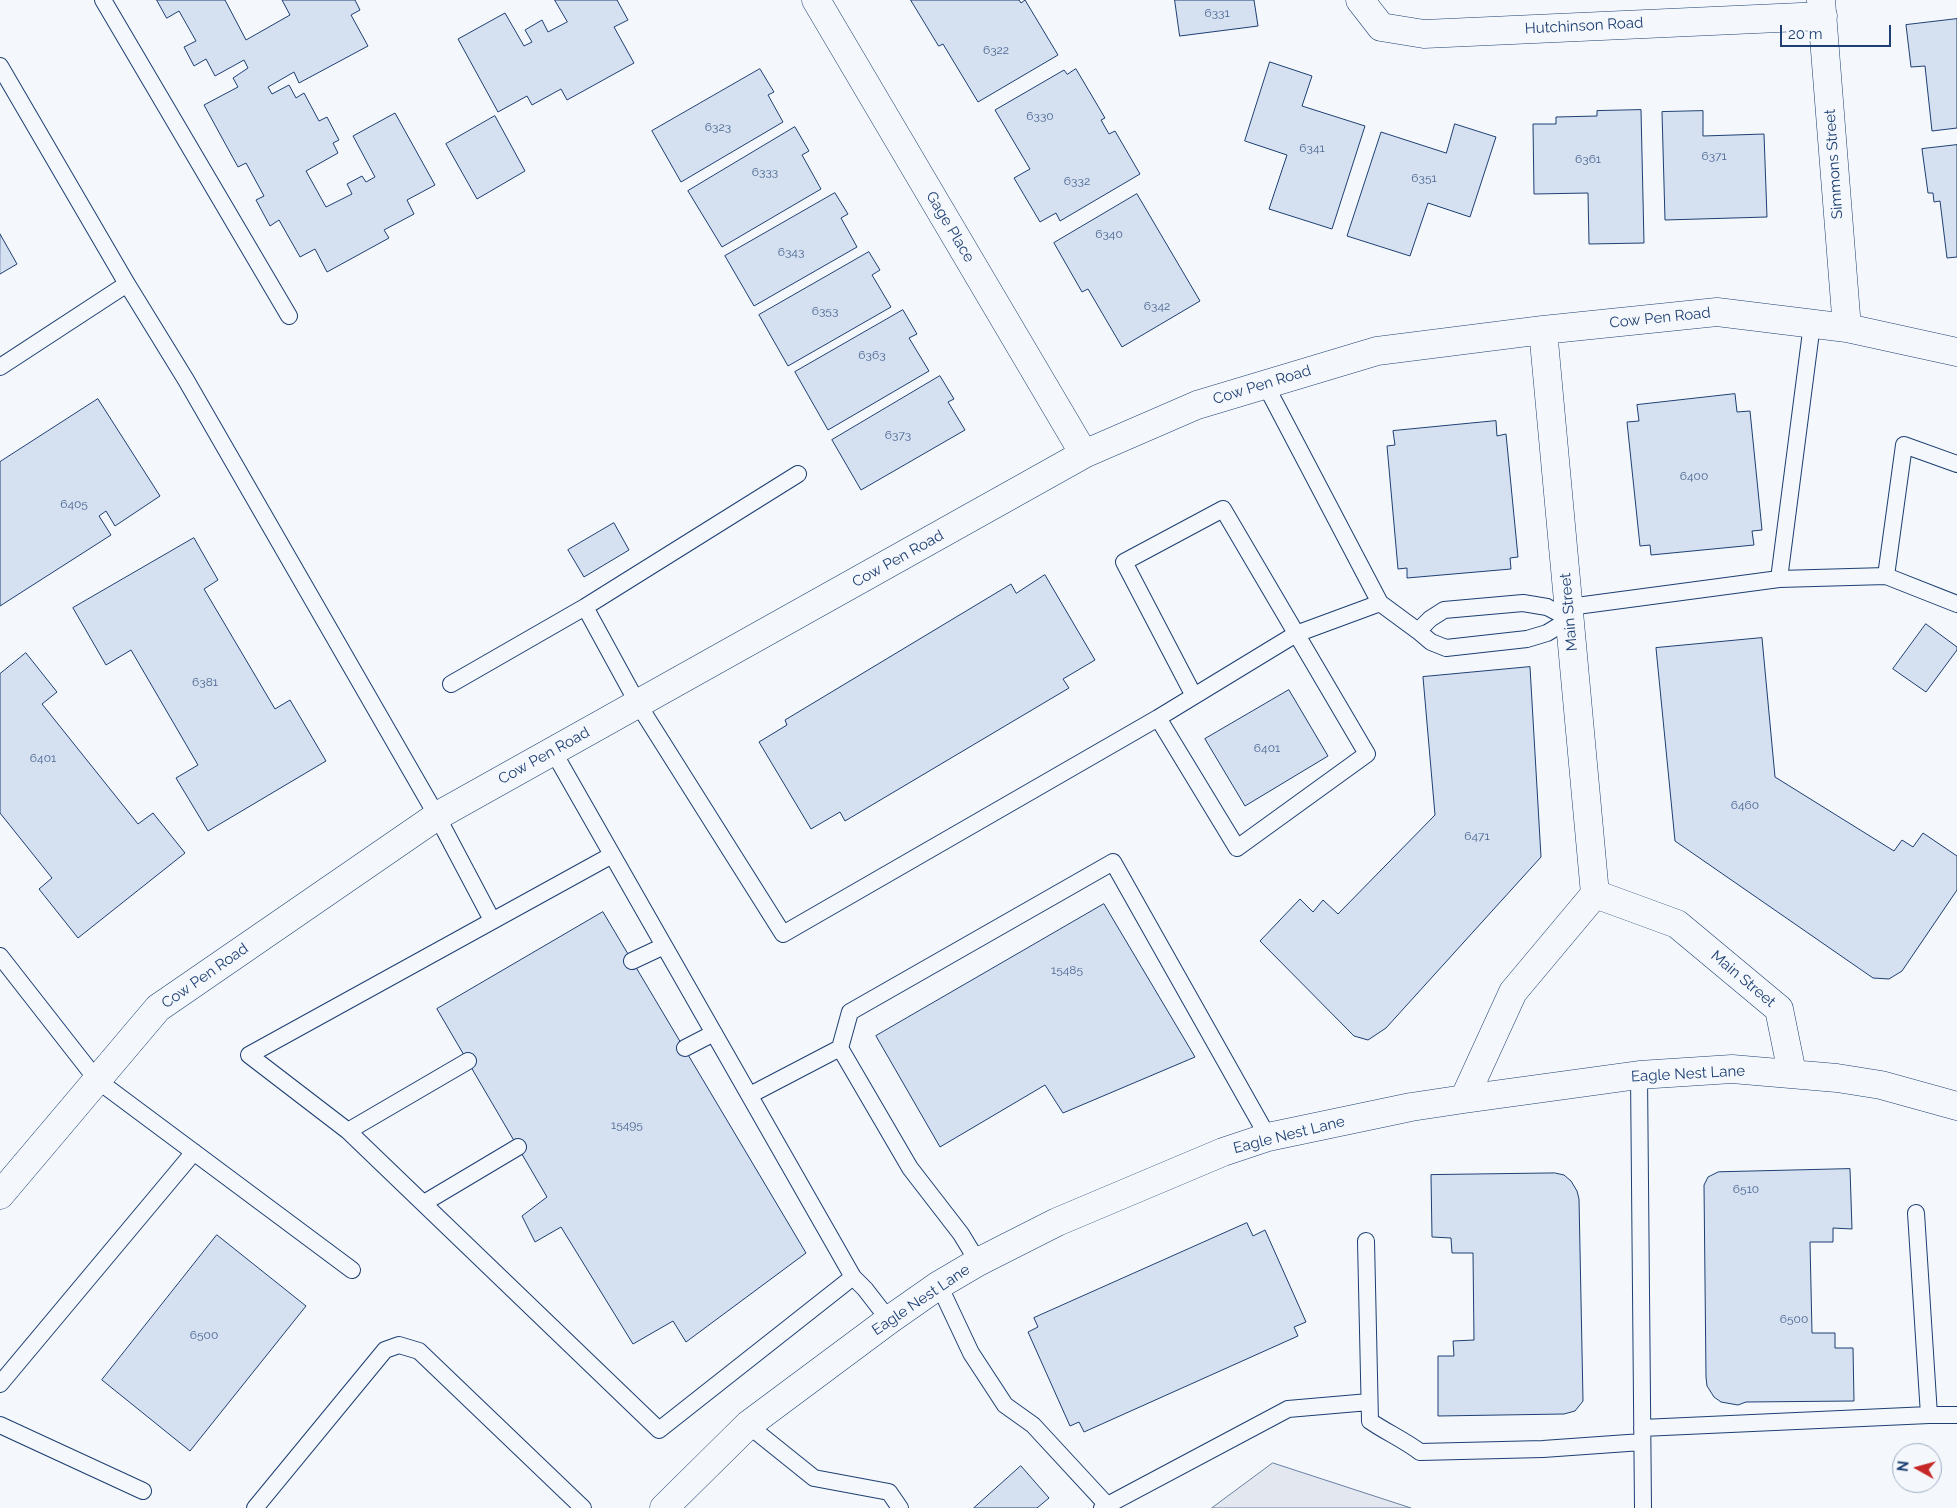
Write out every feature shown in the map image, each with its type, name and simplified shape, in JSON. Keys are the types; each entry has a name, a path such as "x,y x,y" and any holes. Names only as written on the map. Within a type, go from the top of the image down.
{"street":[{"name":"Gage Place","path":"816,0 1084,454"},
{"name":"Hutchinson Road","path":"1360,0 1381,27 1424,34 1822,8"},
{"name":"Simmons Street","path":"1822,8 1847,328"},
{"name":"Cow Pen Road","path":"0,1195 158,1008 437,816 1084,454 1197,405 1377,351 1543,330 1718,312 1847,328 1957,352"},
{"name":"Main Street","path":"1543,330 1595,894 1677,924 1779,1008 1792,1074"},
{"path":"1464,1099 1513,992 1595,894"},
{"name":"Eagle Nest Lane","path":"664,1508 748,1426 889,1320 939,1285 978,1262 1075,1214 1223,1152 1268,1137 1411,1107 1464,1099 1639,1075 1732,1069 1837,1078 1880,1085 1957,1106"}],"lane":[{"path":"103,0 289,316"},
{"path":"0,66 127,284 186,380 437,816 492,920"},
{"path":"0,367 127,284"},
{"path":"1779,579 1812,324"},
{"path":"1266,384 1380,603 1431,642 1446,648 1527,639 1548,633 1569,613"},
{"path":"1886,576 1904,445 1957,464"},
{"path":"451,684 585,607 798,474"},
{"path":"1158,718 1237,848 1367,754 1223,509 1124,562 1194,696"},
{"path":"1418,631 1430,619 1444,610 1523,603 1569,613 1779,579 1886,576 1957,604"},
{"path":"585,607 638,704 783,934 1158,718 1296,634 1380,603"},
{"path":"553,751 853,1277 889,1320"},
{"path":"612,855 249,1055 348,1131 659,1430 853,1277"},
{"path":"978,1262 961,1234 910,1168 840,1048 850,1012 1113,862 1268,1137"},
{"path":"632,961 664,946"},
{"path":"0,956 97,1080 352,1270"},
{"path":"684,1048 714,1033"},
{"path":"750,1096 840,1048"},
{"path":"348,1131 468,1061"},
{"path":"1639,1075 1643,1508"},
{"path":"424,1203 518,1147"},
{"path":"0,1384 194,1152"},
{"path":"1916,1214 1929,1415"},
{"path":"1366,1241 1370,1421 1420,1452 1543,1448 1642,1435 1929,1415 1957,1415"},
{"path":"939,1285 971,1353 1004,1405 1033,1425 1104,1507 1288,1409 1370,1402"},
{"path":"255,1508 385,1350 399,1345 419,1351 583,1508"},
{"path":"0,1425 143,1491"},
{"path":"748,1426 814,1478 889,1492 900,1508"}],"shaded area":[{"path":"1273,1463 1411,1508 1212,1508"}],"building":[{"path":"157,0 225,0 246,40 290,15 282,0 355,0 360,10 351,15 368,46 299,83 294,72 268,87 272,94 289,85 296,98 304,93 319,121 327,117 339,140 333,143 338,153 306,171 326,207 352,194 347,184 362,176 366,182 375,177 353,136 395,113 435,185 407,200 414,214 384,230 389,238 327,272 315,249 300,257 279,220 270,226 256,200 264,196 246,163 238,167 204,105 238,87 233,78 248,68 244,60 215,76 206,59 194,66 184,47 196,41 179,11 167,18"},
{"path":"555,0 617,0 628,20 614,27 634,63 567,100 561,89 532,105 527,96 498,112 458,39 505,13 524,46 532,42 525,30 542,20 548,32 567,22"},
{"path":"911,0 1019,0 1021,3 1025,0 1058,55 978,102 943,44 939,46"},
{"path":"1175,0 1254,0 1258,26 1180,36"},
{"path":"1957,19 1957,128 1932,131 1925,66 1911,67 1906,25"},
{"path":"1270,62 1312,76 1302,106 1365,126 1332,229 1269,209 1287,155 1245,141"},
{"path":"760,69 774,92 768,95 783,122 681,182 652,131"},
{"path":"1076,69 1105,118 1101,120 1109,134 1115,131 1140,174 1060,221 1056,213 1040,222 1014,178 1030,169 995,110 1064,70 1067,74"},
{"path":"1641,110 1644,243 1589,244 1588,193 1534,194 1533,124 1556,124 1556,117 1597,116 1597,111"},
{"path":"1703,111 1703,136 1764,134 1767,217 1665,220 1662,112"},
{"path":"495,116 525,171 477,199 446,144"},
{"path":"1455,124 1496,137 1470,217 1428,203 1410,256 1347,236 1381,132 1446,153"},
{"path":"795,127 809,151 802,155 821,189 722,247 688,191"},
{"path":"1957,145 1957,257 1947,258 1940,201 1934,202 1933,193 1928,193 1922,149"},
{"path":"835,193 848,214 841,218 857,247 754,306 725,256"},
{"path":"1137,194 1200,301 1122,347 1088,289 1082,292 1054,243"},
{"path":"0,234 17,264 0,274"},
{"path":"869,252 880,270 872,275 891,307 788,366 759,315"},
{"path":"903,310 917,334 909,338 929,371 828,430 795,372"},
{"path":"940,376 954,399 948,402 965,430 861,490 832,440"},
{"path":"1735,394 1737,412 1750,411 1762,530 1752,531 1754,545 1651,555 1650,545 1640,546 1627,422 1639,421 1637,405"},
{"path":"98,399 160,496 115,526 106,511 99,516 111,535 0,606 0,462"},
{"path":"1496,421 1497,436 1506,434 1518,557 1510,558 1511,569 1407,578 1407,568 1398,569 1387,446 1395,445 1393,431"},
{"path":"614,523 629,550 584,577 568,550"},
{"path":"194,538 218,580 204,589 275,709 290,700 326,761 208,831 176,778 198,765 131,650 106,665 73,608"},
{"path":"1045,575 1095,660 1063,679 1069,688 845,821 840,812 811,829 759,742 787,725 785,720 1011,584 1016,593"},
{"path":"1926,624 1957,647 1957,650 1926,692 1893,669"},
{"path":"1762,638 1775,777 1894,851 1902,840 1913,847 1923,833 1957,856 1957,890 1902,971 1889,979 1873,978 1675,841 1656,648"},
{"path":"26,653 57,692 42,704 138,824 153,813 185,853 78,938 39,889 52,878 0,813 0,674"},
{"path":"1530,667 1541,857 1386,1028 1368,1040 1354,1036 1260,941 1300,899 1313,912 1323,900 1338,914 1435,815 1423,677"},
{"path":"1289,690 1328,756 1245,806 1205,739"},
{"path":"1104,904 1195,1057 1063,1113 1045,1085 940,1147 876,1036"},
{"path":"603,912 806,1253 686,1342 673,1321 633,1344 561,1227 535,1242 522,1216 547,1197 437,1009"},
{"path":"1850,1169 1852,1229 1833,1228 1833,1242 1810,1242 1812,1333 1835,1333 1835,1348 1853,1348 1854,1401 1746,1402 1738,1405 1721,1402 1714,1397 1707,1386 1706,1377 1704,1185 1708,1177 1718,1172"},
{"path":"1555,1173 1564,1175 1571,1181 1579,1199 1583,1401 1575,1411 1564,1414 1438,1416 1438,1356 1454,1356 1453,1341 1474,1340 1473,1253 1452,1253 1451,1238 1432,1237 1431,1175"},
{"path":"1247,1223 1253,1236 1265,1230 1306,1322 1294,1327 1298,1336 1084,1432 1079,1422 1070,1426 1028,1332 1038,1327 1034,1318"},
{"path":"217,1235 306,1306 190,1451 102,1380"},
{"path":"1021,1466 1049,1498 1037,1508 974,1508"}]}
